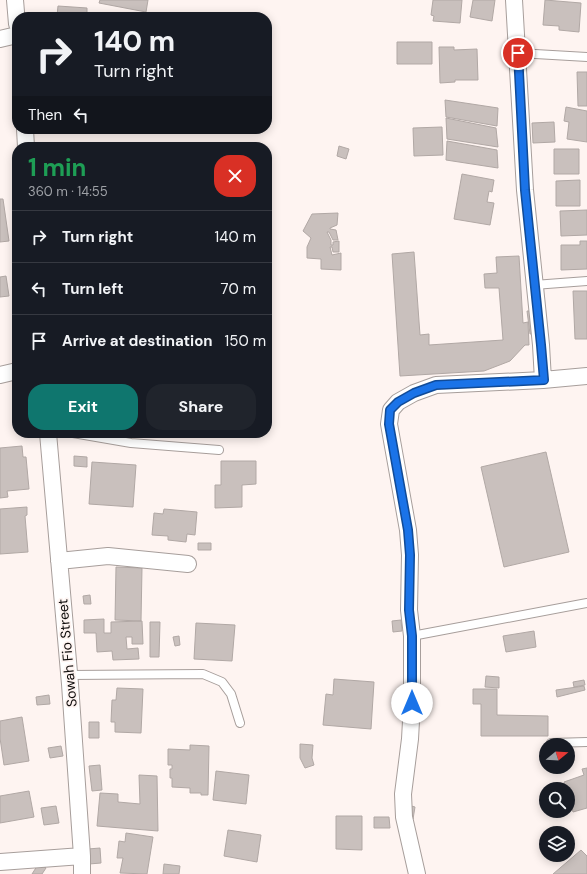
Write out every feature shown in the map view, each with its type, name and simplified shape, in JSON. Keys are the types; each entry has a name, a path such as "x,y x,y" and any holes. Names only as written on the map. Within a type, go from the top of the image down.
{"street":[{"path":"15,0 16,12"},
{"path":"514,0 525,190 544,380"},
{"path":"0,39 12,36"},
{"path":"0,376 12,372"},
{"path":"416,874 404,818 403,794 412,710 412,636 409,610 410,584 408,530 389,424 390,410 398,402 414,393 436,385 544,380 587,376"},
{"name":"Sowah Fio Street","path":"48,438 69,675 82,874"},
{"path":"60,561 108,556 188,564"},
{"path":"0,862 82,856"}],"lane":[{"path":"518,53 587,57"},
{"path":"534,285 587,281"},
{"path":"102,438 131,443 219,450"},
{"path":"412,636 587,604"},
{"path":"69,675 203,674 222,682 231,694 240,723"},
{"path":"575,742 587,742"}],"building":[{"path":"100,0 148,0 146,12 99,3"},
{"path":"433,0 462,0 460,23 433,21 434,16 431,15"},
{"path":"473,0 495,0 492,21 470,17"},
{"path":"545,0 581,3 579,32 559,30 559,26 543,25"},
{"path":"58,6 87,8 87,12 57,12"},
{"path":"397,42 432,42 432,64 397,64"},
{"path":"439,47 454,47 454,50 477,49 478,80 455,80 455,82 440,83"},
{"path":"577,72 587,72 587,106 578,106"},
{"path":"445,100 498,108 497,126 446,117"},
{"path":"566,107 587,111 587,142 567,139 569,122 564,121"},
{"path":"446,118 496,128 498,147 447,139"},
{"path":"554,122 555,142 533,143 532,123"},
{"path":"442,127 443,155 414,156 413,128"},
{"path":"447,141 497,150 498,168 446,160"},
{"path":"339,146 349,149 346,159 337,156"},
{"path":"554,149 579,149 579,174 554,174"},
{"path":"462,174 494,180 492,192 489,191 487,202 494,203 490,225 454,219"},
{"path":"580,180 580,206 556,206 556,181"},
{"path":"0,199 3,199 9,241 0,242"},
{"path":"587,210 587,235 561,236 560,211"},
{"path":"338,213 337,225 330,229 336,230 338,240 333,240 329,232 327,232 331,240 331,245 333,245 333,242 339,241 339,252 333,252 332,247 330,247 332,255 341,253 341,270 321,269 321,259 307,258 307,247 311,238 303,231 312,214"},
{"path":"580,241 587,241 587,269 561,270 561,245 580,245"},
{"path":"414,252 420,335 429,334 429,345 503,340 499,288 485,288 484,274 497,273 496,257 519,256 523,323 528,322 529,345 525,345 510,361 484,371 400,376 392,254"},
{"path":"6,276 9,296 0,297 0,277"},
{"path":"573,291 587,291 587,339 575,339"},
{"path":"527,311 532,311 535,333 530,334"},
{"path":"22,446 23,457 26,457 29,489 7,491 8,497 0,498 0,448"},
{"path":"546,452 569,552 504,567 481,467"},
{"path":"74,456 87,457 87,467 74,466"},
{"path":"221,461 256,461 256,484 242,485 242,507 215,508 215,485 221,485"},
{"path":"92,462 136,465 133,507 89,504"},
{"path":"27,507 27,515 25,516 28,552 0,554 0,509"},
{"path":"164,509 197,512 195,535 187,534 186,542 168,540 168,536 152,535 154,513 163,514"},
{"path":"198,543 211,543 211,550 198,550"},
{"path":"116,567 142,568 141,621 115,620"},
{"path":"90,595 91,604 84,604 83,596"},
{"path":"104,619 104,633 111,633 111,622 142,621 143,644 132,644 132,637 126,637 127,649 138,648 139,659 113,660 112,651 97,652 96,633 84,633 84,620"},
{"path":"401,620 402,631 393,632 392,621"},
{"path":"150,622 160,622 159,657 150,657"},
{"path":"196,623 235,625 232,661 194,659"},
{"path":"534,631 536,647 506,652 503,636"},
{"path":"179,636 180,645 175,646 173,637"},
{"path":"486,676 499,677 499,688 485,687"},
{"path":"334,679 374,682 371,729 323,725 326,694 333,695"},
{"path":"584,680 585,685 574,687 573,682"},
{"path":"584,686 585,690 557,697 556,690"},
{"path":"117,688 143,689 141,733 115,732 115,722 111,722 112,700 116,700"},
{"path":"473,689 497,689 497,715 548,716 548,736 481,736 481,704 473,704"},
{"path":"49,695 50,704 37,705 36,697"},
{"path":"22,717 29,761 4,765 0,738 0,721"},
{"path":"89,722 99,722 99,738 89,738"},
{"path":"300,744 313,745 312,758 314,765 305,768 300,758"},
{"path":"190,745 209,746 208,795 201,795 201,793 190,793 190,788 172,787 170,769 172,769 172,765 168,765 168,749 190,750"},
{"path":"61,746 63,756 50,758 48,748"},
{"path":"100,765 102,790 92,791 89,766"},
{"path":"587,768 587,808 575,811 575,782 564,782 584,775 582,769"},
{"path":"216,771 249,775 246,804 213,800"},
{"path":"139,775 157,776 158,831 97,826 100,793 118,794 118,802 140,804"},
{"path":"29,791 34,817 0,823 0,796"},
{"path":"408,805 415,807 413,819"},
{"path":"56,806 59,823 44,825 41,808"},
{"path":"336,816 362,816 362,850 336,849"},
{"path":"374,817 389,817 390,828 374,828"},
{"path":"228,830 261,835 257,862 224,856"},
{"path":"126,833 153,837 147,874 120,873 123,858 117,858 119,841 125,842"},
{"path":"100,848 101,863 89,864 88,849"},
{"path":"581,850 587,856 587,874 553,874 567,862 575,862 575,855"},
{"path":"39,863 46,868 42,874 32,874"},
{"path":"164,864 180,866 179,874 163,874"}],"route":[{"path":"412,703 412,636 409,610 410,555 408,530 389,424 390,410 398,402 414,393 436,385 544,380 525,190 518,53"}]}
